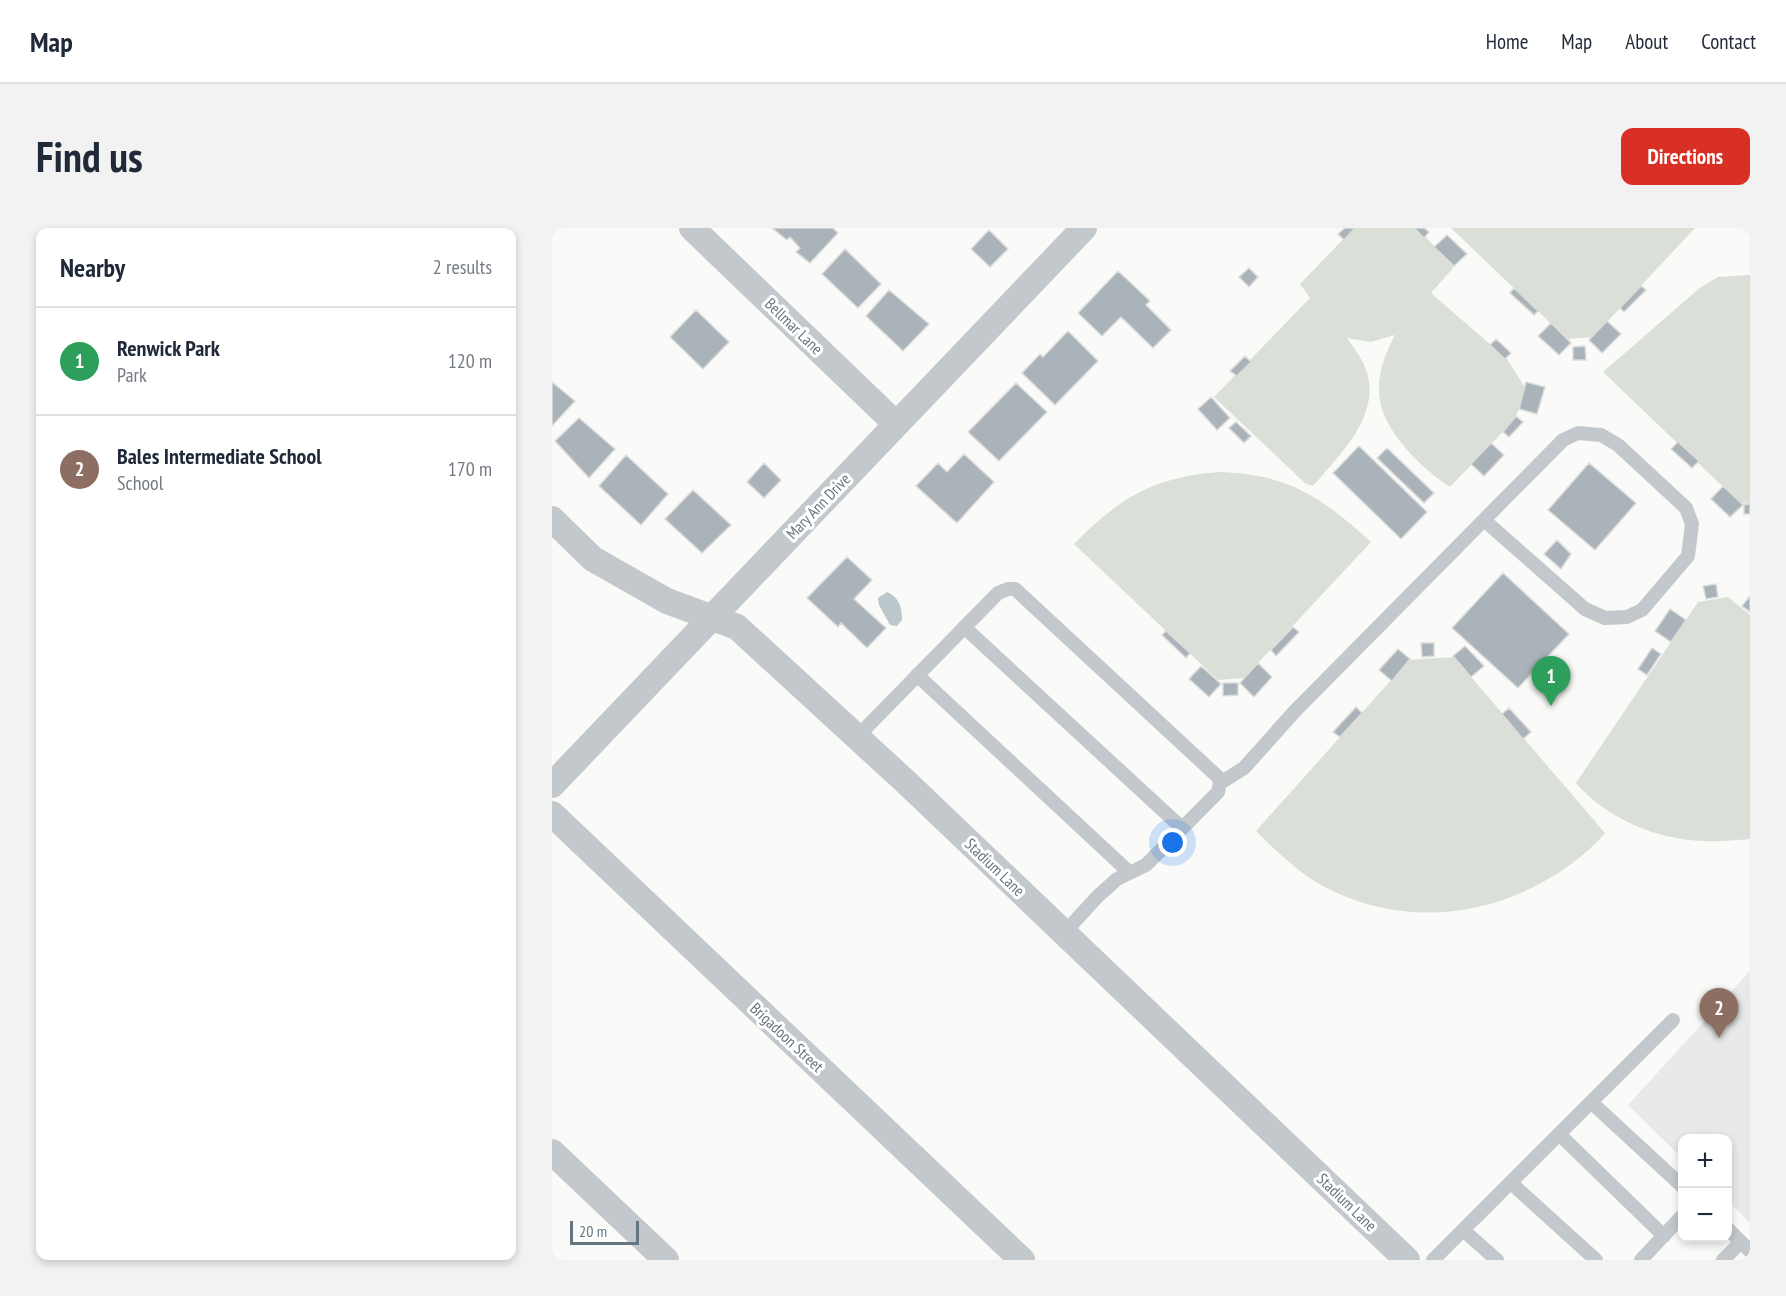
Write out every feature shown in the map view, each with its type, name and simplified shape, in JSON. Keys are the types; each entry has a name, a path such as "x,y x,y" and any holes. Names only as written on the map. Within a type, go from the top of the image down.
{"street":[{"name":"Bellmar Lane","path":"692,228 896,424"},
{"name":"Mary Ann Drive","path":"552,785 1084,228"},
{"name":"Stadium Lane","path":"552,519 593,559 667,601 737,627 857,737 1407,1260"},
{"name":"Brigadoon Street","path":"552,814 1022,1260"},
{"path":"552,1152 666,1260"}],"lane":[{"path":"1220,783 1244,768 1294,712 1563,440 1578,433 1601,435 1618,445 1686,508 1692,524 1688,556 1642,610 1628,617 1605,618 1585,609 1484,520"},
{"path":"857,737 998,592 1015,589 1218,777 1220,783 1218,792 1146,865 1118,879 1097,897 1064,933"},
{"path":"964,627 1182,828"},
{"path":"917,675 1131,873"},
{"path":"1433,1260 1673,1020"},
{"path":"1591,1102 1678,1181"},
{"path":"1559,1134 1664,1236"},
{"path":"1511,1183 1596,1260"},
{"path":"1641,1260 1678,1221"},
{"path":"1463,1230 1497,1260"},
{"path":"1723,1260 1746,1246 1732,1233"}],"shaded area":[{"path":"1354,228 1417,228 1454,267 1431,293 1507,359 1526,389 1515,419 1450,487 1415,458 1386,420 1381,406 1379,385 1381,370 1395,335 1371,342 1347,338 1366,370 1369,387 1368,403 1356,433 1313,486 1306,484 1214,397 1310,298 1300,284"},
{"path":"1451,228 1695,228 1593,337 1567,339"},
{"path":"1750,275 1750,504 1740,503 1603,372 1701,287 1718,277"},
{"path":"1221,472 1267,478 1304,491 1336,512 1371,542 1244,678 1218,680 1074,544 1107,514 1140,492 1177,478"},
{"path":"887,592 897,600 900,607 902,620 897,626 890,625 879,605 878,598"},
{"path":"1728,597 1750,615 1750,839 1686,840 1634,825 1602,807 1576,783 1698,602"},
{"path":"1454,657 1605,833 1575,861 1541,883 1513,896 1455,911 1396,910 1366,904 1311,879 1275,850 1256,831 1409,660"},
{"path":"1750,971 1750,1223 1732,1205 1732,1134 1678,1134 1678,1154 1628,1105"}],"building":[{"path":"772,228 833,228 838,233 810,263 796,252 800,248 790,237 787,240"},
{"path":"1345,228 1355,228 1344,240 1338,234"},
{"path":"1414,228 1424,228 1429,232 1424,238"},
{"path":"989,230 1008,249 990,267 971,249"},
{"path":"1447,235 1467,254 1454,266 1434,247"},
{"path":"845,249 881,284 858,308 822,274"},
{"path":"1249,268 1258,277 1249,287 1239,277"},
{"path":"1118,271 1150,301 1146,305 1171,330 1153,348 1121,317 1102,336 1078,313"},
{"path":"1641,286 1646,290 1624,312 1620,308"},
{"path":"1514,288 1538,311 1534,315 1510,293"},
{"path":"889,290 929,324 903,351 866,316"},
{"path":"696,310 729,342 703,369 670,337"},
{"path":"1607,321 1621,334 1602,353 1589,340"},
{"path":"1551,323 1571,343 1559,355 1538,336"},
{"path":"1068,331 1098,361 1055,405 1022,373 1040,354 1043,357"},
{"path":"1496,339 1511,353 1505,359 1490,345"},
{"path":"1585,346 1586,360 1573,360 1573,347"},
{"path":"1245,356 1251,362 1237,376 1230,371"},
{"path":"552,382 575,401 552,426"},
{"path":"1526,382 1545,387 1537,414 1519,409"},
{"path":"1016,383 1047,412 999,461 968,432"},
{"path":"1211,397 1230,418 1217,430 1198,409"},
{"path":"1516,416 1523,422 1509,437 1503,432"},
{"path":"579,418 615,449 589,478 555,441"},
{"path":"1236,422 1251,436 1244,443 1229,428"},
{"path":"1678,442 1699,461 1692,468 1671,449"},
{"path":"1491,443 1504,455 1484,476 1471,464"},
{"path":"1359,446 1427,512 1401,539 1333,473"},
{"path":"1387,448 1434,493 1424,503 1377,458"},
{"path":"964,454 994,482 957,523 916,486 938,463 947,472"},
{"path":"626,455 668,494 641,525 599,486"},
{"path":"764,463 781,480 764,498 747,482"},
{"path":"1589,463 1636,503 1595,550 1548,510"},
{"path":"1723,486 1743,505 1730,517 1711,499"},
{"path":"693,490 731,525 702,553 665,519"},
{"path":"1750,504 1750,514 1744,514 1744,505"},
{"path":"1557,540 1571,554 1561,569 1544,554"},
{"path":"847,557 872,580 854,599 886,628 867,648 841,623 838,627 807,598"},
{"path":"1503,573 1569,634 1518,688 1452,628"},
{"path":"1716,584 1718,597 1706,599 1703,586"},
{"path":"1750,596 1750,612 1742,606"},
{"path":"1670,609 1686,620 1671,642 1655,631"},
{"path":"1293,627 1299,632 1276,656 1271,650"},
{"path":"1166,631 1190,653 1186,658 1162,635"},
{"path":"1421,643 1434,643 1434,656 1422,657"},
{"path":"1465,646 1484,666 1471,677 1453,656"},
{"path":"1652,648 1661,654 1647,675 1638,669"},
{"path":"1398,649 1410,659 1392,681 1379,670"},
{"path":"1258,663 1272,677 1254,697 1240,683"},
{"path":"1201,666 1221,684 1209,697 1189,679"},
{"path":"1223,683 1238,683 1238,695 1223,696"},
{"path":"1356,707 1362,713 1340,737 1333,732"},
{"path":"1509,708 1531,732 1523,739 1502,714"}],"place":[{"name":"Renwick Park","path":"1551,706"},
{"name":"Bales Intermediate School","path":"1719,1038"}]}
